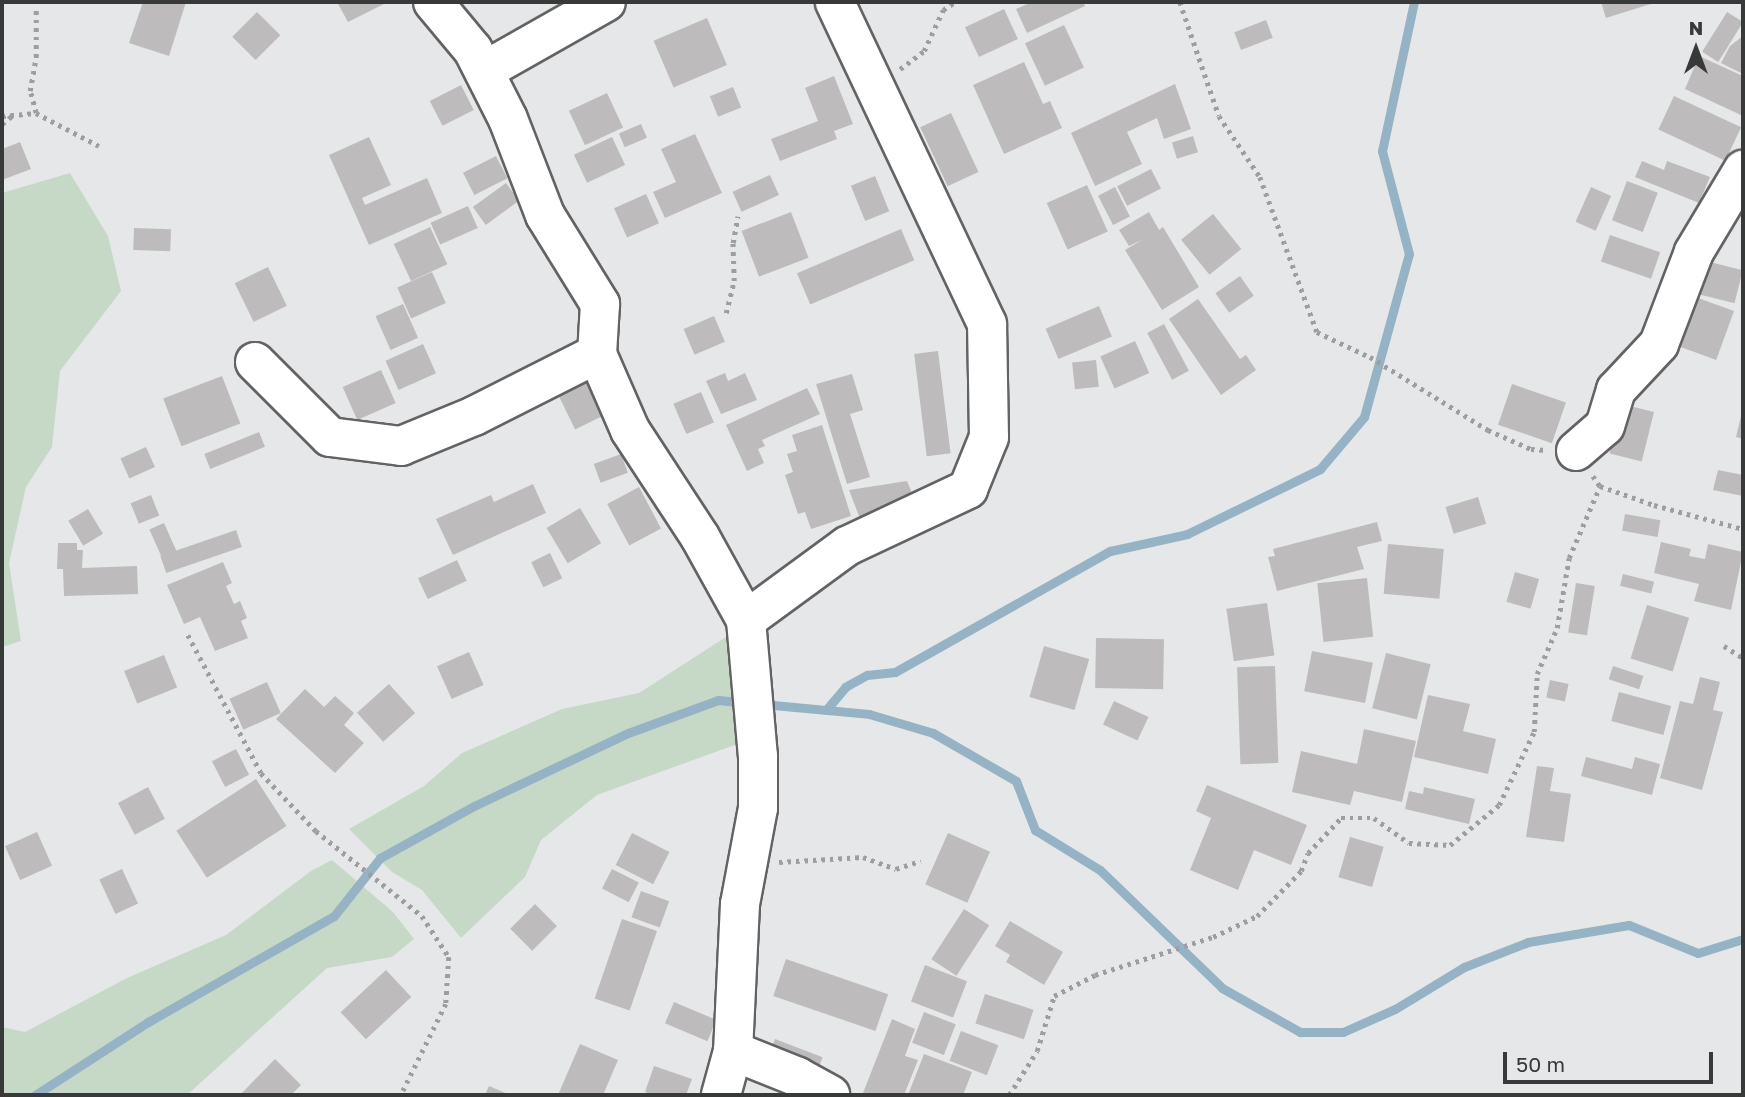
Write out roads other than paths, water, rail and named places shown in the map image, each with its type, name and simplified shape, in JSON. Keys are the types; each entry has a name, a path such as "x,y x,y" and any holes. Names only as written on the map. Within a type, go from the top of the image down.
{"street":[{"path":"433,2 473,50 508,119 545,215 600,304 597,354 630,430 700,537 746,620 758,756 758,808 740,904 733,1051 721,1095"},
{"path":"484,71 606,2"},
{"path":"746,620 847,546 968,489 989,437 987,324 835,2"},
{"path":"1576,451 1605,426 1616,390 1659,344 1694,252 1743,170"},
{"path":"255,362 330,437 401,446 474,416 597,354"},
{"path":"733,1051 798,1077 830,1095"}],"waterway":[{"path":"826,710 845,687 867,675 895,672 1110,551 1187,534 1320,469 1364,417 1409,254 1382,151 1414,2"},
{"path":"35,1095 148,1022 334,916 380,858 474,806 628,733 718,700 745,703"},
{"path":"762,704 869,714 933,733 1016,781 1035,830 1100,870 1222,988 1300,1032 1343,1032 1395,1009 1464,967 1528,942 1629,925 1698,953 1743,939"}]}
